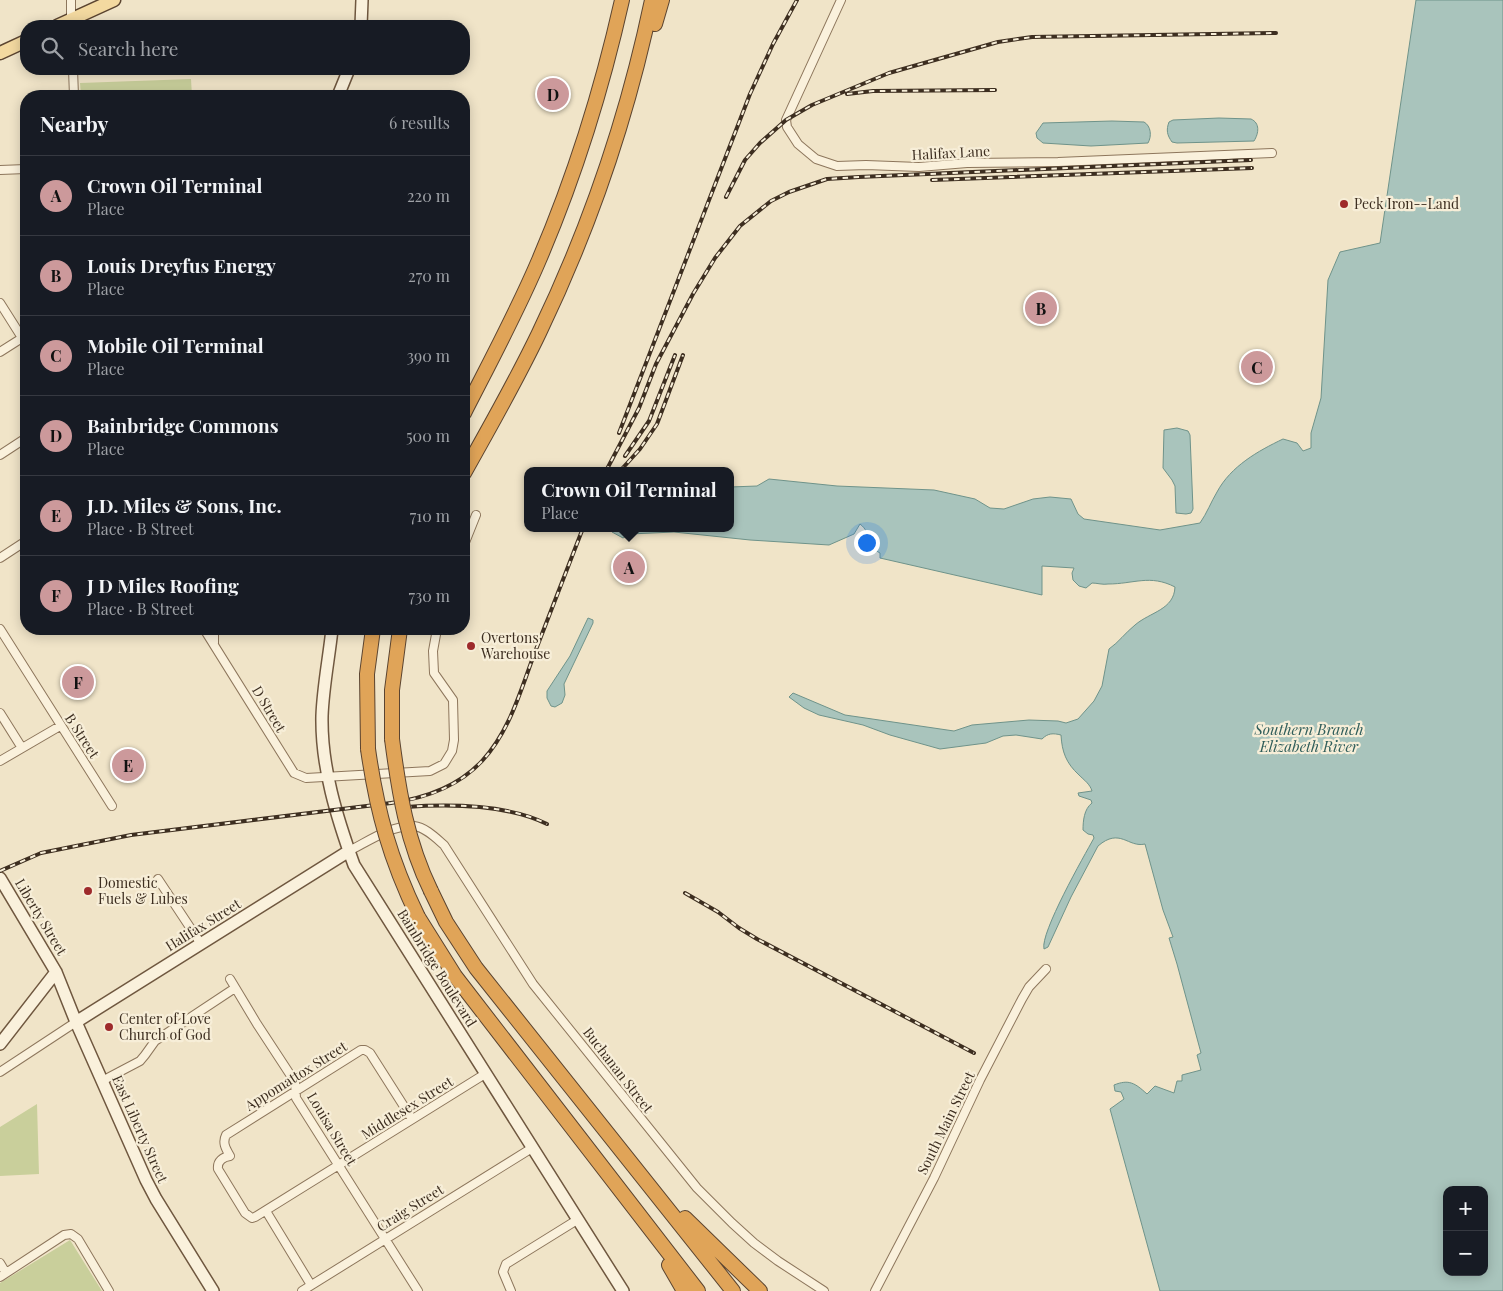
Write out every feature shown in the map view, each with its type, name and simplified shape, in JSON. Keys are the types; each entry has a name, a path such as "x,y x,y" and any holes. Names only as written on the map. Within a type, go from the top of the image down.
{"highway":[{"path":"470,401 505,334 554,224 592,115 616,24 620,0"},
{"path":"470,462 518,376 554,301 600,187 645,34 652,0"},
{"path":"620,123 641,70 662,0"},
{"path":"372,635 367,674 368,749 380,819 396,869 418,917 454,976 698,1291"},
{"path":"399,635 392,690 392,739 404,820 415,855 446,922 476,968 733,1291"},
{"path":"609,1136 644,1170 679,1212 760,1291"},
{"path":"633,1207 684,1291"}],"main road":[{"path":"77,20 114,0"},
{"path":"0,53 20,43"}],"street":[{"path":"71,0 71,20"},
{"path":"361,20 362,0"},
{"name":"Halifax Lane","path":"841,0 786,120 787,127 798,144 816,159 828,164 837,166 918,167 967,163 1058,162 1272,153"},
{"path":"73,75 74,90"},
{"path":"340,90 347,75"},
{"path":"0,170 20,169"},
{"path":"0,303 20,335"},
{"path":"0,352 20,343"},
{"path":"0,455 20,442"},
{"path":"470,530 476,515"},
{"path":"0,558 20,545"},
{"name":"B Street","path":"0,629 112,806"},
{"name":"D Street","path":"208,635 294,773 306,778 328,777"},
{"path":"214,635 214,645"},
{"name":"Bainbridge Boulevard","path":"331,635 322,717 328,777 349,851 359,872 623,1291"},
{"path":"328,777 430,771 444,764 452,750 454,707 453,700 434,673 433,651 436,635"},
{"path":"0,713 22,748"},
{"path":"0,761 60,726"},
{"name":"Halifax Street","path":"0,1072 76,1022 349,851 390,830 416,826 429,832"},
{"name":"Buchanan Street","path":"429,832 444,844 450,852 533,984 697,1188 754,1243 824,1291"},
{"name":"Liberty Street","path":"0,878 56,972"},
{"path":"158,879 201,944"},
{"name":"South Main Street","path":"875,1291 934,1178 980,1080 1022,999 1029,987 1046,969"},
{"path":"0,1044 56,972"},
{"name":"East Liberty Street","path":"56,972 76,1022 156,1199 213,1291"},
{"name":"Louisa Street","path":"230,979 295,1082 296,1098 418,1291"},
{"path":"102,1081 140,1061 155,1041 235,988"},
{"name":"Appomattox Street","path":"266,1211 252,1218 245,1213 218,1169 218,1165 220,1160 230,1156 224,1145 226,1135 296,1090 361,1050 365,1050 370,1053 412,1119"},
{"name":"Middlesex Street","path":"266,1211 486,1074"},
{"name":"Craig Street","path":"302,1291 532,1148"},
{"path":"266,1211 311,1285"},
{"path":"512,1291 504,1276 506,1264 577,1220"},
{"path":"0,1263 3,1275 64,1235 69,1234 78,1239 109,1291"}],"green space":[{"path":"191,79 192,90 81,90 80,83"},
{"path":"37,1104 39,1174 0,1176 0,1127"},
{"path":"70,1240 102,1291 0,1291 0,1283"}],"water":[{"name":"Southern Branch Elizabeth River","path":"1416,0 1503,0 1503,1291 1160,1291 1110,1109 1124,1099 1121,1092 1115,1091 1114,1085 1128,1082 1139,1087 1147,1094 1155,1086 1174,1093 1177,1081 1182,1081 1182,1075 1201,1070 1197,1055 1201,1053 1169,938 1173,937 1163,910 1145,844 1112,838 1098,846 1071,897 1048,947 1044,949 1045,940 1055,912 1094,838 1093,835 1083,830 1085,815 1087,808 1092,803 1091,800 1079,796 1078,793 1092,791 1068,762 1062,747 1061,735 1051,734 1042,739 1016,735 1003,736 986,743 940,749 890,735 863,725 819,715 804,708 789,697 793,693 845,715 954,731 972,725 1029,720 1066,723 1078,719 1094,701 1102,686 1109,649 1135,625 1166,606 1174,595 1175,587 1150,580 1117,584 1092,583 1086,588 1079,586 1073,580 1072,573 1074,568 1042,566 1042,595 880,558 880,553 872,546 866,531 860,524 854,534 829,545 750,540 674,532 734,532 734,487 757,486 769,479 837,486 934,490 975,499 990,508 1004,509 1033,499 1050,497 1071,499 1078,514 1084,519 1160,530 1200,523 1223,483 1246,460 1283,439 1297,443 1303,451 1311,448 1311,433 1321,398 1328,280 1340,252 1380,243"},
{"path":"1251,119 1258,128 1254,141 1177,143 1172,142 1168,135 1169,122 1173,120"},
{"path":"1144,122 1150,131 1148,143 1091,146 1043,143 1037,138 1036,133 1043,123"},
{"path":"1177,428 1188,431 1190,435 1193,509 1191,513 1186,514 1176,513 1175,486 1163,468 1164,430"},
{"name":"Southern Branch Elizabeth River","path":"612,532 674,532 630,534 623,538"},
{"path":"588,618 593,620 593,623 564,684 565,695 562,703 555,707 551,706 547,698 547,691 570,656"}],"railway":[{"path":"619,433 750,94 773,44 797,0"},
{"path":"726,197 745,160 760,143 786,120 812,105 889,73 998,42 1032,37 1276,33"},
{"path":"847,94 873,91 995,90"},
{"path":"608,467 639,408 656,364 693,294 715,258 740,226 771,201 789,192 827,179 1251,160"},
{"path":"932,180 1252,168"},
{"path":"625,456 649,421 675,355"},
{"path":"624,467 640,449 657,424 683,355"},
{"path":"0,871 41,853 131,835 391,803 417,798 441,790 463,778 492,749 507,723 581,532"},
{"path":"406,807 459,806 496,809 514,812 547,824"},
{"path":"685,893 718,912 757,939 974,1053"}],"place":[{"name":"Bainbridge Commons","path":"553,94"},
{"name":"Peck Iron--Land","path":"1344,204"},
{"name":"Louis Dreyfus Energy","path":"1041,308"},
{"name":"Mobile Oil Terminal","path":"1257,367"},
{"name":"Crown Oil Terminal","path":"629,567"},
{"name":"Overtons Warehouse","path":"471,646"},
{"name":"J D Miles Roofing","path":"78,682"},
{"name":"J.D. Miles & Sons, Inc.","path":"128,765"},
{"name":"Domestic Fuels & Lubes","path":"88,891"},
{"name":"Center of Love Church of God","path":"109,1027"}]}
